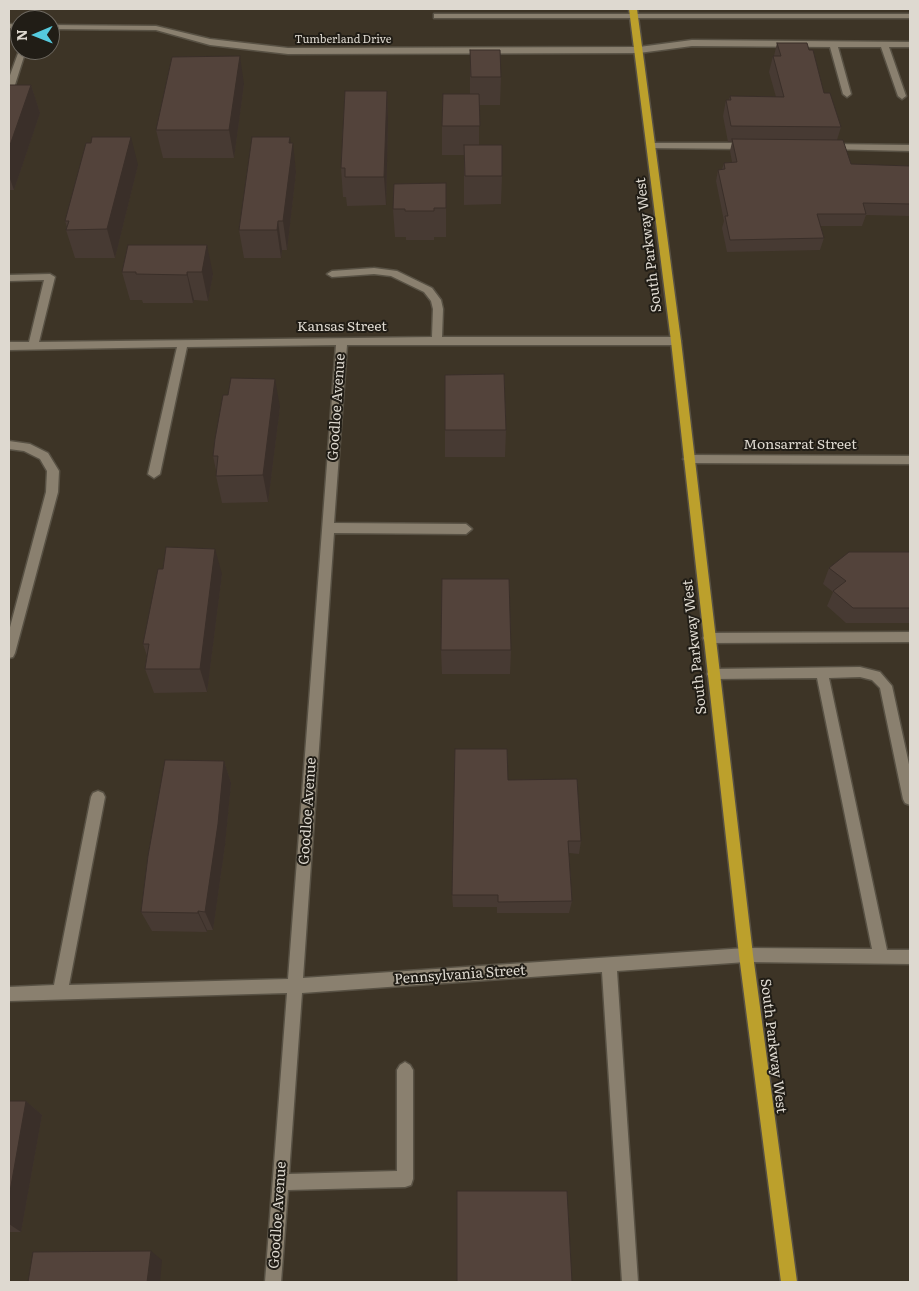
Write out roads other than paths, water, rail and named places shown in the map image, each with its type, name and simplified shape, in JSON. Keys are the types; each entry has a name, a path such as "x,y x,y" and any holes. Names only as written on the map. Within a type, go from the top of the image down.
{"main road":[{"name":"South Parkway West","path":"634,12 676,341 746,955 789,1282"}],"street":[{"path":"437,16 634,12 910,16"},
{"name":"Tumberland Drive","path":"60,27 156,28 210,42 288,52 639,50 692,43 910,45"},
{"path":"833,44 847,94"},
{"path":"884,45 902,96"},
{"path":"9,91 19,60"},
{"path":"652,146 761,146"},
{"path":"821,147 910,148"},
{"path":"332,274 374,271 392,273 428,290 436,300 438,309 437,341"},
{"path":"9,278 50,277 33,346"},
{"name":"Kansas Street","path":"9,346 342,340 676,341"},
{"name":"Goodloe Avenue","path":"273,1282 342,340"},
{"path":"154,474 183,344"},
{"path":"9,445 26,447 44,456 53,471 52,492 9,653"},
{"name":"Monsarrat Street","path":"689,459 910,460"},
{"path":"328,528 466,529"},
{"path":"709,638 910,638"},
{"path":"713,674 860,672 876,676 886,686 910,799"},
{"path":"822,673 881,957"},
{"path":"60,993 98,797"},
{"name":"Pennsylvania Street","path":"9,994 295,986 746,955 910,957"},
{"path":"609,964 630,1282"},
{"path":"280,1182 405,1179 406,1070"}]}
